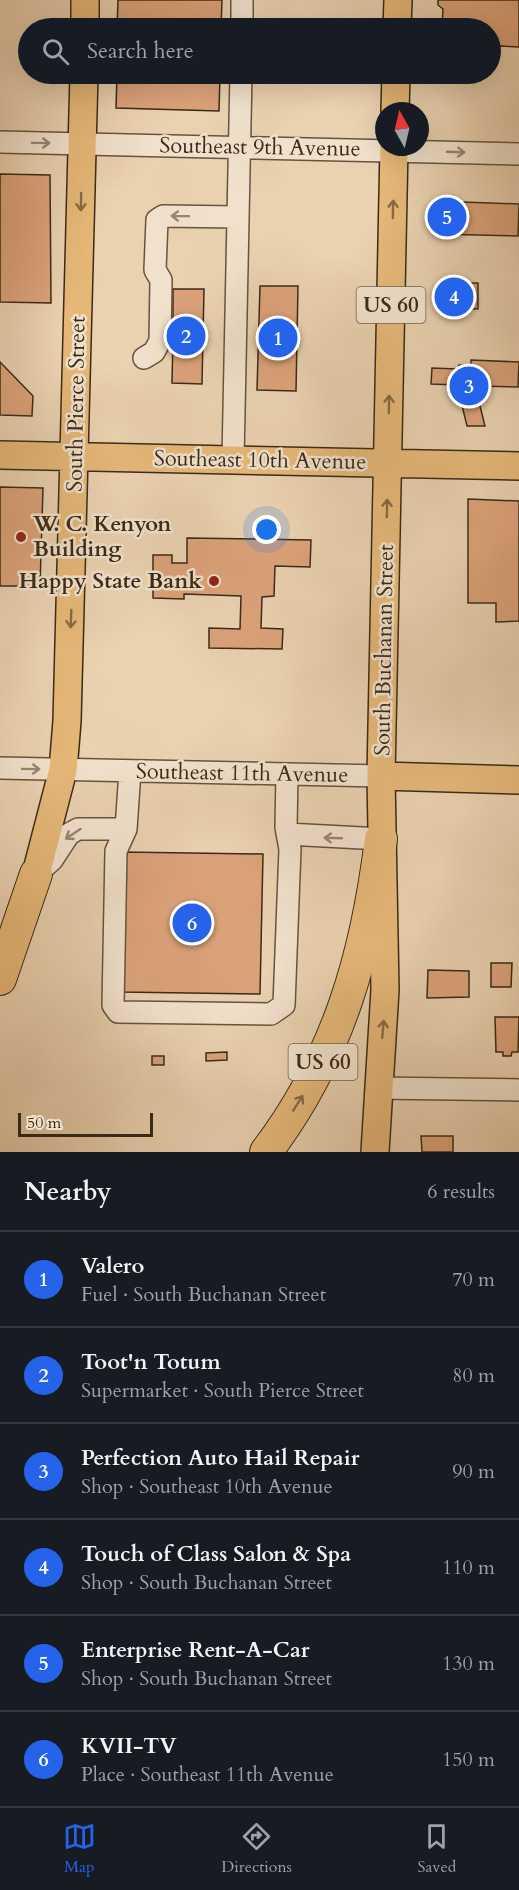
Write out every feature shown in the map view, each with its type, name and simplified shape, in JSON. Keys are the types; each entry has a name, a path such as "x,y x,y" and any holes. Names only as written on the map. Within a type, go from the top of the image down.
{"highway":[{"name":"US 60","path":"266,1152 323,1062 353,987 373,896 381,839"},
{"path":"0,979 36,874"}],"main road":[{"path":"85,0 85,18"},
{"path":"397,18 398,0"},
{"name":"South Pierce Street","path":"36,874 63,770 69,673 84,84"},
{"path":"395,102 396,84"},
{"name":"South Buchanan Street","path":"375,1152 385,981 381,776 394,156"},
{"name":"Southeast 10th Avenue","path":"0,455 519,466"},
{"name":"Southeast 11th Avenue","path":"381,776 519,780"}],"street":[{"path":"242,0 242,18"},
{"path":"233,459 242,84"},
{"name":"Southeast 9th Avenue","path":"0,142 375,149"},
{"name":"Southeast 9th Avenue","path":"429,150 519,154"},
{"path":"144,358 154,352 160,340 161,280 155,270 157,220 163,216 238,217"},
{"name":"Southeast 11th Avenue","path":"0,768 381,776"},
{"path":"130,771 126,829 116,851 113,1005 118,1012 271,1014 281,1009 286,997 290,849 287,834 287,774"},
{"path":"36,874 52,860 69,834 78,829 126,829"},
{"path":"287,834 381,839"},
{"path":"377,1088 519,1090"}],"building":[{"path":"118,0 222,0 221,18 117,18"},
{"path":"438,0 519,0 519,47 501,46 501,18 443,18 443,9 438,5"},
{"path":"117,84 220,84 219,111 116,108"},
{"path":"0,174 50,175 51,303 0,302"},
{"path":"435,201 519,204 518,236 435,234"},
{"path":"443,283 478,283 478,309 442,308"},
{"path":"260,286 298,286 296,391 257,390"},
{"path":"173,289 204,289 202,384 172,383 173,338 154,338 154,323 173,323"},
{"path":"471,360 519,362 518,387 475,386 485,426 467,426 457,385 431,384 432,368 458,369 459,365 471,366"},
{"path":"0,362 33,396 32,416 0,415"},
{"name":"W. C. Kenyon Building","path":"0,487 43,488 40,586 0,586"},
{"path":"468,499 519,501 519,621 496,622 496,603 468,603"},
{"name":"Happy State Bank","path":"187,538 311,540 310,567 275,566 274,596 262,597 261,628 283,629 282,649 209,648 209,628 240,629 241,596 184,594 184,599 153,598 153,555 172,555 172,563 187,563"},
{"path":"123,852 263,854 260,994 121,992"},
{"path":"491,963 512,963 511,987 491,987"},
{"path":"428,970 469,971 469,997 427,998"},
{"path":"495,1017 519,1017 518,1052 512,1052 511,1056 503,1056 503,1052 496,1052"},
{"path":"227,1052 227,1060 206,1061 206,1053"},
{"path":"152,1056 164,1056 164,1065 152,1065"},
{"path":"421,1136 453,1136 453,1152 422,1152"}],"place":[{"name":"Enterprise Rent-A-Car","path":"447,217"},
{"name":"Touch of Class Salon & Spa","path":"454,297"},
{"name":"Toot'n Totum","path":"186,336"},
{"name":"Valero","path":"278,338"},
{"name":"Perfection Auto Hail Repair","path":"469,386"},
{"name":"W. C. Kenyon Building","path":"21,537"},
{"name":"Happy State Bank","path":"214,581"},
{"name":"KVII-TV","path":"192,923"}]}
